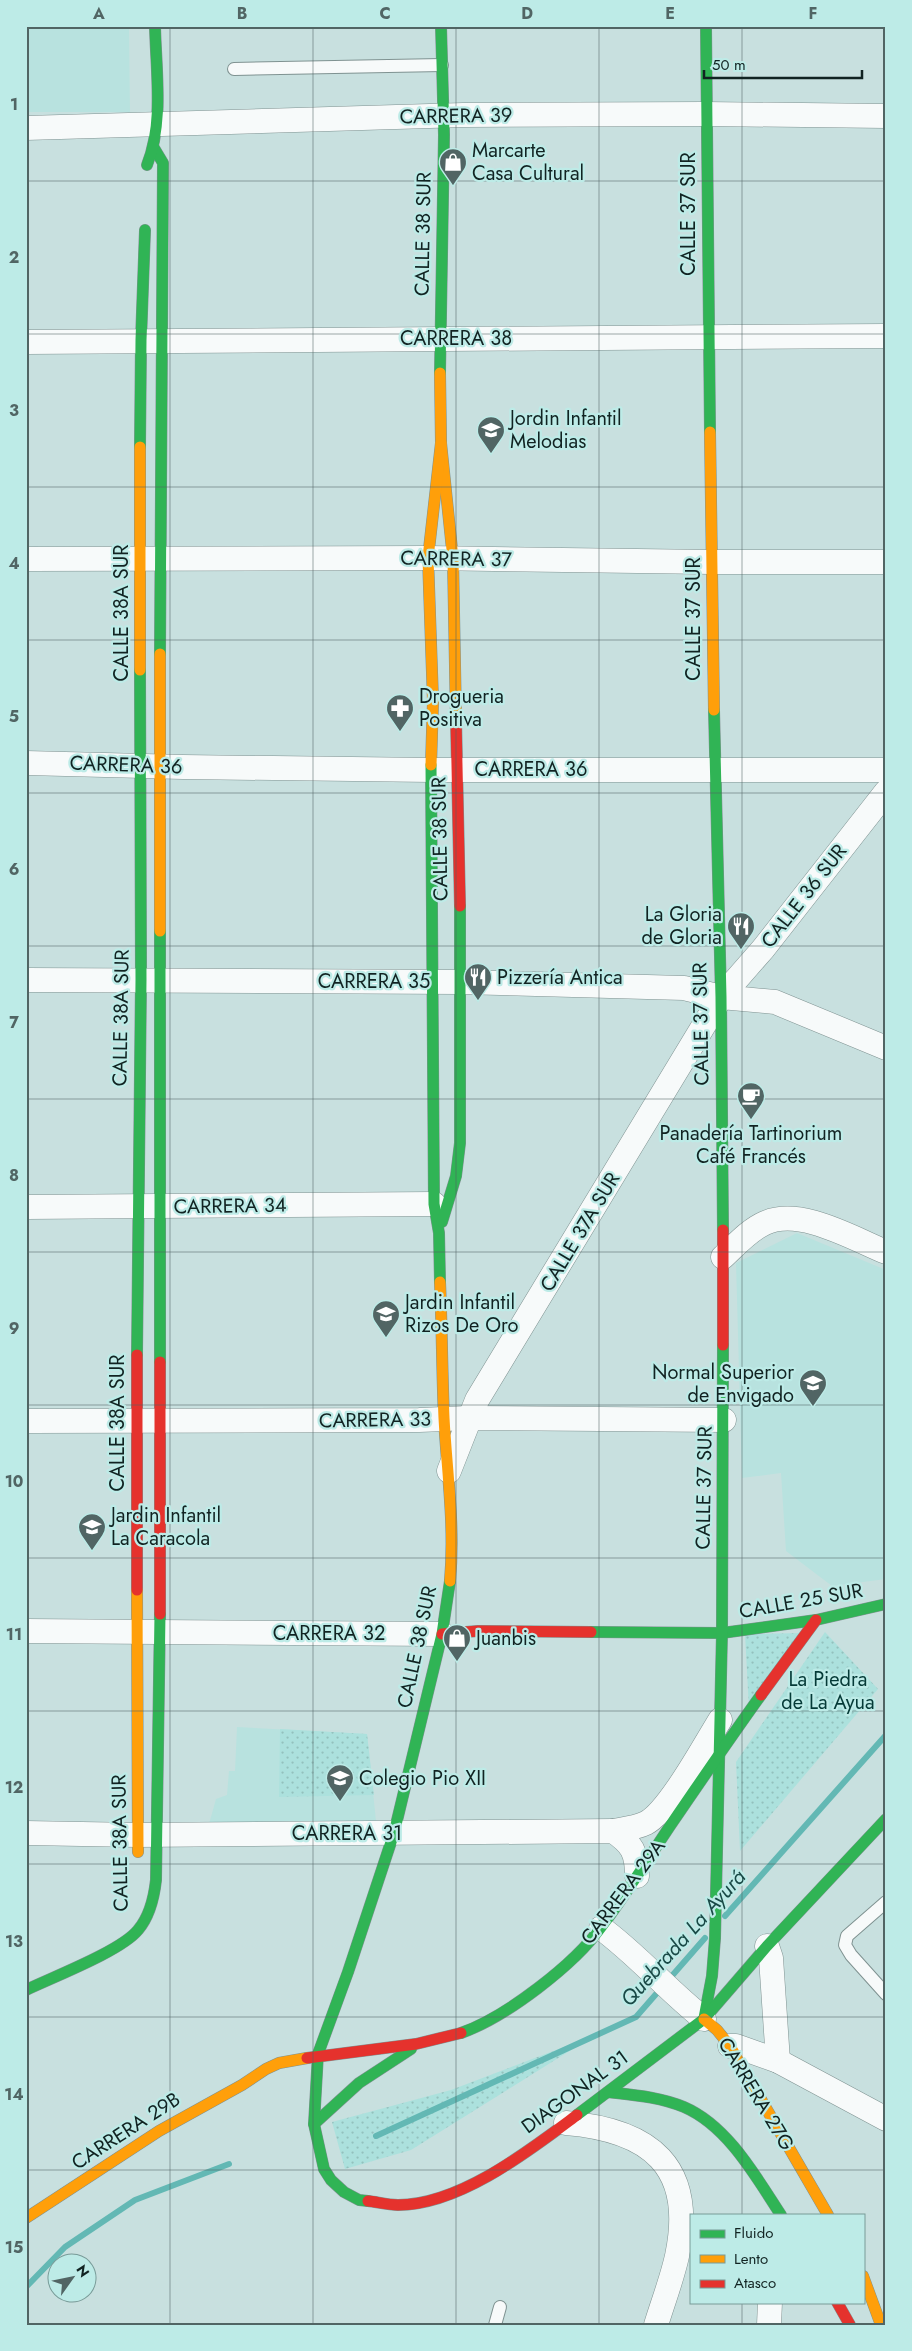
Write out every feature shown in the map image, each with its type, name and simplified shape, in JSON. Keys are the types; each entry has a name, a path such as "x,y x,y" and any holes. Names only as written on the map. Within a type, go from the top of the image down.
{"main road":[{"name":"CALLE 38A SUR","path":"147,181 147,162 154,148 157,124 155,26"},
{"name":"CALLE 38 SUR","path":"439,1233 456,1176 460,1142 461,982 453,559 441,443 440,338 443,116 441,26"},
{"name":"CALLE 37 SUR","path":"704,2019 712,1976 715,1938 722,1633 724,1420 721,997 713,768 706,26"},
{"name":"CALLE 38A SUR","path":"140,1931 154,1902 147,1835 137,1633 147,1422 151,980 150,559 152,340 163,163 154,148"},
{"name":"CALLE 38A SUR","path":"138,1868 147,1835 160,1633 147,1422 151,980 150,559 152,340 146,219"},
{"name":"CALLE 38 SUR","path":"318,2054 348,1972 394,1833 442,1634 450,1588 453,1548 444,1419 439,1233 434,1204 434,982 431,770 433,701 428,558 441,443"},
{"name":"CALLE 25 SUR","path":"722,1633 816,1620 886,1604"},
{"name":"CARRERA 29A","path":"318,2054 418,2044 451,2037 479,2027 506,2011 537,1988 581,1949 609,1934 637,1876 719,1754 816,1620"},
{"name":"CARRERA 32","path":"442,1634 478,1631 722,1633"},
{"name":"DIAGONAL 31","path":"318,2054 314,2124 324,2169 344,2192 359,2200 398,2205 426,2201 458,2191 487,2177 566,2123 704,2019 767,1946 886,1819"},
{"name":"CALLE 38A SUR","path":"140,1903 140,1931"},
{"path":"26,1990 126,1942 140,1931"},
{"path":"322,2013 348,1972"},
{"name":"CARRERA 27G","path":"704,2019 717,2030 730,2046 827,2214"},
{"path":"314,2124 347,2091 383,2065 418,2044"},
{"path":"273,2065 289,2050"},
{"name":"CARRERA 29B","path":"26,2218 181,2116 250,2081 273,2065 318,2054"},
{"name":"CARRERA 29B","path":"250,2081 277,2077"},
{"path":"302,2082 315,2090"},
{"path":"608,2092 647,2096 674,2103 696,2113 718,2132 746,2165 780,2214"},
{"path":"864,2279 881,2325"},
{"path":"838,2304 850,2325"}],"street":[{"name":"CARRERA 39","path":"26,128 443,116 706,114 886,116"},
{"name":"CARRERA 38","path":"26,342 886,336"},
{"name":"CARRERA 37","path":"26,559 428,558 711,562 886,562"},
{"name":"CARRERA 36","path":"26,763 431,770 713,768 886,770"},
{"name":"CALLE 36 SUR","path":"721,997 763,949 886,792"},
{"name":"CARRERA 35","path":"26,980 461,982 684,988 721,997 775,1002 886,1048"},
{"name":"CALLE 37A SUR","path":"448,1472 477,1400 721,997"},
{"name":"CARRERA 34","path":"26,1207 434,1204"},
{"path":"723,1256 764,1223 779,1218 793,1217 809,1220 886,1252"},
{"name":"CARRERA 33","path":"26,1422 469,1418 724,1420"},
{"name":"CARRERA 32","path":"26,1631 442,1634"},
{"name":"CARRERA 31","path":"26,1833 147,1835 613,1831 636,1827 647,1822 664,1808 720,1720"},
{"path":"613,1831 628,1841 634,1851 637,1862 637,1876"},
{"name":"CARRERA 27G","path":"609,1934 667,1988 704,2019"},
{"path":"767,1946 771,1958 778,2061"},
{"path":"730,2046 736,2046 778,2061 886,2119"},
{"path":"566,2123 612,2129 632,2137 656,2153 673,2176 680,2200 685,2235 656,2325"},
{"path":"769,2325 770,2304"}],"lane":[{"path":"234,69 442,65"},
{"path":"886,1902 847,1936 845,1945 851,1955 886,1994"},
{"path":"495,2325 500,2307"}],"shaded area":[{"path":"26,26 129,26 130,112 26,112"},
{"name":"Normal Superior de Envigado","path":"797,1233 886,1270 886,1579 832,1586 786,1551 781,1473 742,1478 736,1263"},
{"path":"237,1727 367,1734 376,1821 209,1824 216,1799 227,1795 229,1771 235,1771"}],"green space":[{"name":"La Piedra de La Ayua","path":"825,1632 878,1689 740,1851 736,1762"},
{"path":"804,1633 749,1709 745,1634"},
{"path":"280,1729 367,1734 374,1795 279,1797"},
{"path":"595,2035 411,2150 345,2169 332,2122 451,2090"}],"waterway":[{"name":"Quebrada La Ayurá","path":"725,1916 886,1735"},
{"name":"Quebrada La Ayurá","path":"376,2136 636,2017 705,1938"},
{"name":"Quebrada La Ayurá","path":"26,2287 65,2247 135,2200 229,2164"}],"traffic: fast":[{"path":"147,165 156,132 158,97 155,26"},
{"path":"440,373 444,135 441,26"},
{"path":"706,26 710,432"},
{"path":"154,148 163,163 160,654"},
{"path":"140,447 145,230"},
{"path":"137,1355 141,980 140,670"},
{"path":"714,710 721,997 723,1230"},
{"path":"431,765 434,1204 439,1233 440,1282"},
{"path":"442,1222 456,1176 460,1143 460,906"},
{"path":"160,931 160,1362"},
{"path":"704,2018 712,1976 715,1938 722,1633 723,1345"},
{"path":"368,2201 359,2200 344,2192 331,2180 324,2169 314,2124 318,2054 348,1972 394,1833 442,1634 450,1581"},
{"path":"591,1632 722,1633 816,1620 886,1604"},
{"path":"26,1990 102,1955 129,1938 146,1919 151,1906 156,1880 160,1614"},
{"path":"461,2033 498,2015 538,1988 557,1973 590,1941 620,1902 761,1695"},
{"path":"577,2115 704,2019 767,1946 886,1819"},
{"path":"314,2124 359,2083 411,2049"},
{"path":"608,2092 666,2101 684,2107 700,2116 714,2127 740,2154 780,2214"}],"traffic: slow":[{"path":"440,373 441,443 453,559 456,719"},
{"path":"710,432 714,710"},
{"path":"431,765 433,701 428,558 441,443"},
{"path":"140,447 140,670"},
{"path":"160,654 160,931"},
{"path":"440,1282 444,1418 452,1540 450,1581"},
{"path":"137,1590 138,1852"},
{"path":"704,2019 717,2030 730,2046 827,2214"},
{"path":"26,2218 159,2131 242,2085 266,2069 279,2063 307,2058"},
{"path":"864,2279 881,2325"}],"traffic: jam":[{"path":"456,719 460,906"},
{"path":"723,1230 723,1345"},
{"path":"137,1355 137,1590"},
{"path":"160,1362 160,1614"},
{"path":"761,1695 816,1620"},
{"path":"442,1634 478,1631 591,1632"},
{"path":"307,2058 416,2044 461,2033"},
{"path":"368,2201 398,2205 422,2203 446,2196 469,2186 516,2159 577,2115"},
{"path":"838,2304 850,2325"}],"place":[{"name":"Marcarte Casa Cultural","path":"453,186"},
{"name":"Jordin Infantil Melodias","path":"491,454"},
{"name":"Drogueria Positiva","path":"400,732"},
{"name":"La Gloria de Gloria","path":"741,950"},
{"name":"Pizzería Antica","path":"478,1001"},
{"name":"Panadería Tartinorium Café Francés","path":"751,1120"},
{"name":"Jardin Infantil Rizos De Oro","path":"386,1338"},
{"name":"Normal Superior de Envigado","path":"813,1407"},
{"name":"Jardin Infantil La Caracola","path":"92,1551"},
{"name":"Juanbis","path":"457,1662"},
{"name":"Colegio Pio XII","path":"340,1802"}]}
